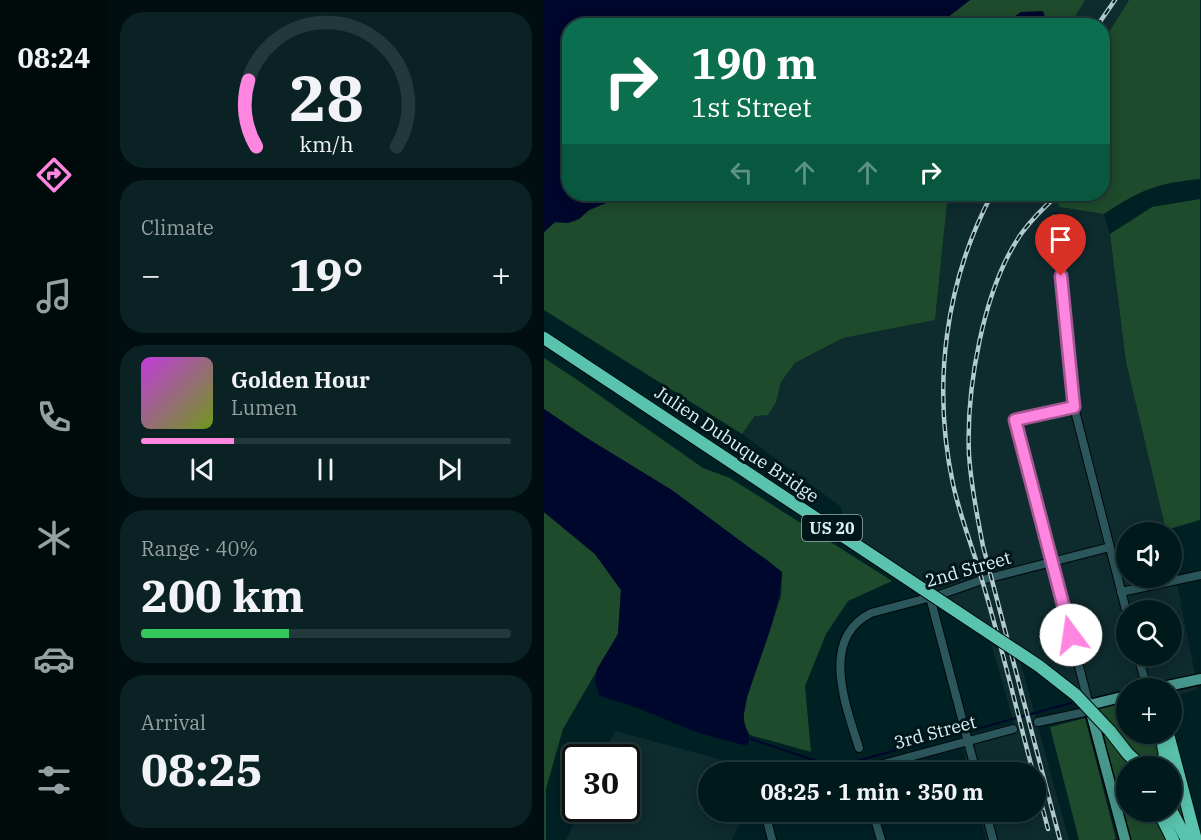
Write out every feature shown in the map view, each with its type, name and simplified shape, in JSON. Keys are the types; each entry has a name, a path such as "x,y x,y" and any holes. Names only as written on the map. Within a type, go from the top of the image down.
{"highway":[{"name":"Julien Dubuque Bridge","path":"544,338 1039,666 1076,695 1128,754"},
{"path":"1171,744 1196,840"},
{"path":"1165,822 1173,840"},
{"path":"1167,822 1179,840"},
{"path":"1177,822 1187,840"}],"main road":[{"path":"1182,683 1201,679"},
{"path":"1116,698 1089,705 1125,840"}],"street":[{"path":"1054,218 1074,407 1123,600"},
{"path":"1038,722 1085,712 1089,705 1015,420 1074,407"},
{"name":"2nd Street","path":"859,748 845,702 840,674 842,648 855,623 871,613 982,580 1110,547"},
{"path":"1121,592 1201,575"},
{"path":"930,597 973,762"},
{"name":"3rd Street","path":"890,762 967,738 1014,729"},
{"path":"768,822 772,840"},
{"path":"876,822 881,840"},
{"path":"988,822 993,840"}],"shaded area":[{"path":"1078,0 1129,0 1110,30 1110,18 1068,18"},
{"path":"947,201 1058,201 1059,207 1104,214 1110,234 1126,362 1165,522 1116,522 1116,588 1178,588 1180,600 1116,600 1116,666 1182,666 1182,609 1198,689 1182,694 1182,678 1116,678 1116,700 1094,704 1078,688 1047,664 850,533 840,506 742,434 795,363 843,338 935,320"},
{"path":"991,644 1021,664 1069,840 986,840 982,822 1046,822 1046,762 966,762 960,737 1014,723"},
{"path":"615,731 730,762 698,762 698,822 740,822 732,840 566,840 574,822 640,822 640,744 609,744"}],"green space":[{"path":"970,0 1085,0 1074,18 947,18"},
{"path":"1129,0 1200,0 1200,179 1149,189 1104,214 1059,207 1058,201 1110,201 1110,30"},
{"path":"1200,199 1200,520 1182,525 1182,522 1164,522 1126,362 1110,234 1152,207"},
{"path":"611,201 947,201 935,320 843,338 795,363 781,382 776,402 768,415 755,416 742,434 544,310 544,232 555,222 568,223 579,219 589,210"},
{"path":"544,358 703,468 730,478 892,581 848,601 826,634 805,686 811,752 750,735 743,718 747,698 781,596 782,572 544,409"},
{"path":"544,512 595,554 621,590 618,634 563,729 546,789 546,840 544,840"},
{"path":"1116,700 1116,744 1159,744 1163,756 1116,756 1116,800 1092,705"},
{"path":"1085,718 1116,839 1113,840 1079,840 1050,727"},
{"path":"1182,811 1188,829 1188,840 1126,840 1121,822 1182,822"}],"water":[{"path":"544,0 970,0 946,18 562,18 562,201 611,201 589,210 579,219 568,223 555,222 544,232"},
{"path":"1043,11 1045,17 1012,18 1021,12"},
{"path":"544,409 672,490 782,572 773,620 744,711 749,736 747,746 696,732 638,708 600,696 595,683 597,669 618,634 621,590 595,554 544,512"}],"waterway":[{"path":"969,731 1071,703"},
{"path":"751,739 816,761 841,765 964,732"}],"railway":[{"path":"1103,18 1115,0"},
{"path":"989,201 963,263 953,299 947,335 944,410 953,484 989,604 1030,762"},
{"path":"1052,201 1021,234 996,282 974,371 969,455 983,546 1060,840"},
{"path":"1046,821 1048,829"}],"route":[{"path":"1061,276 1074,407 1015,420 1071,635"}]}
